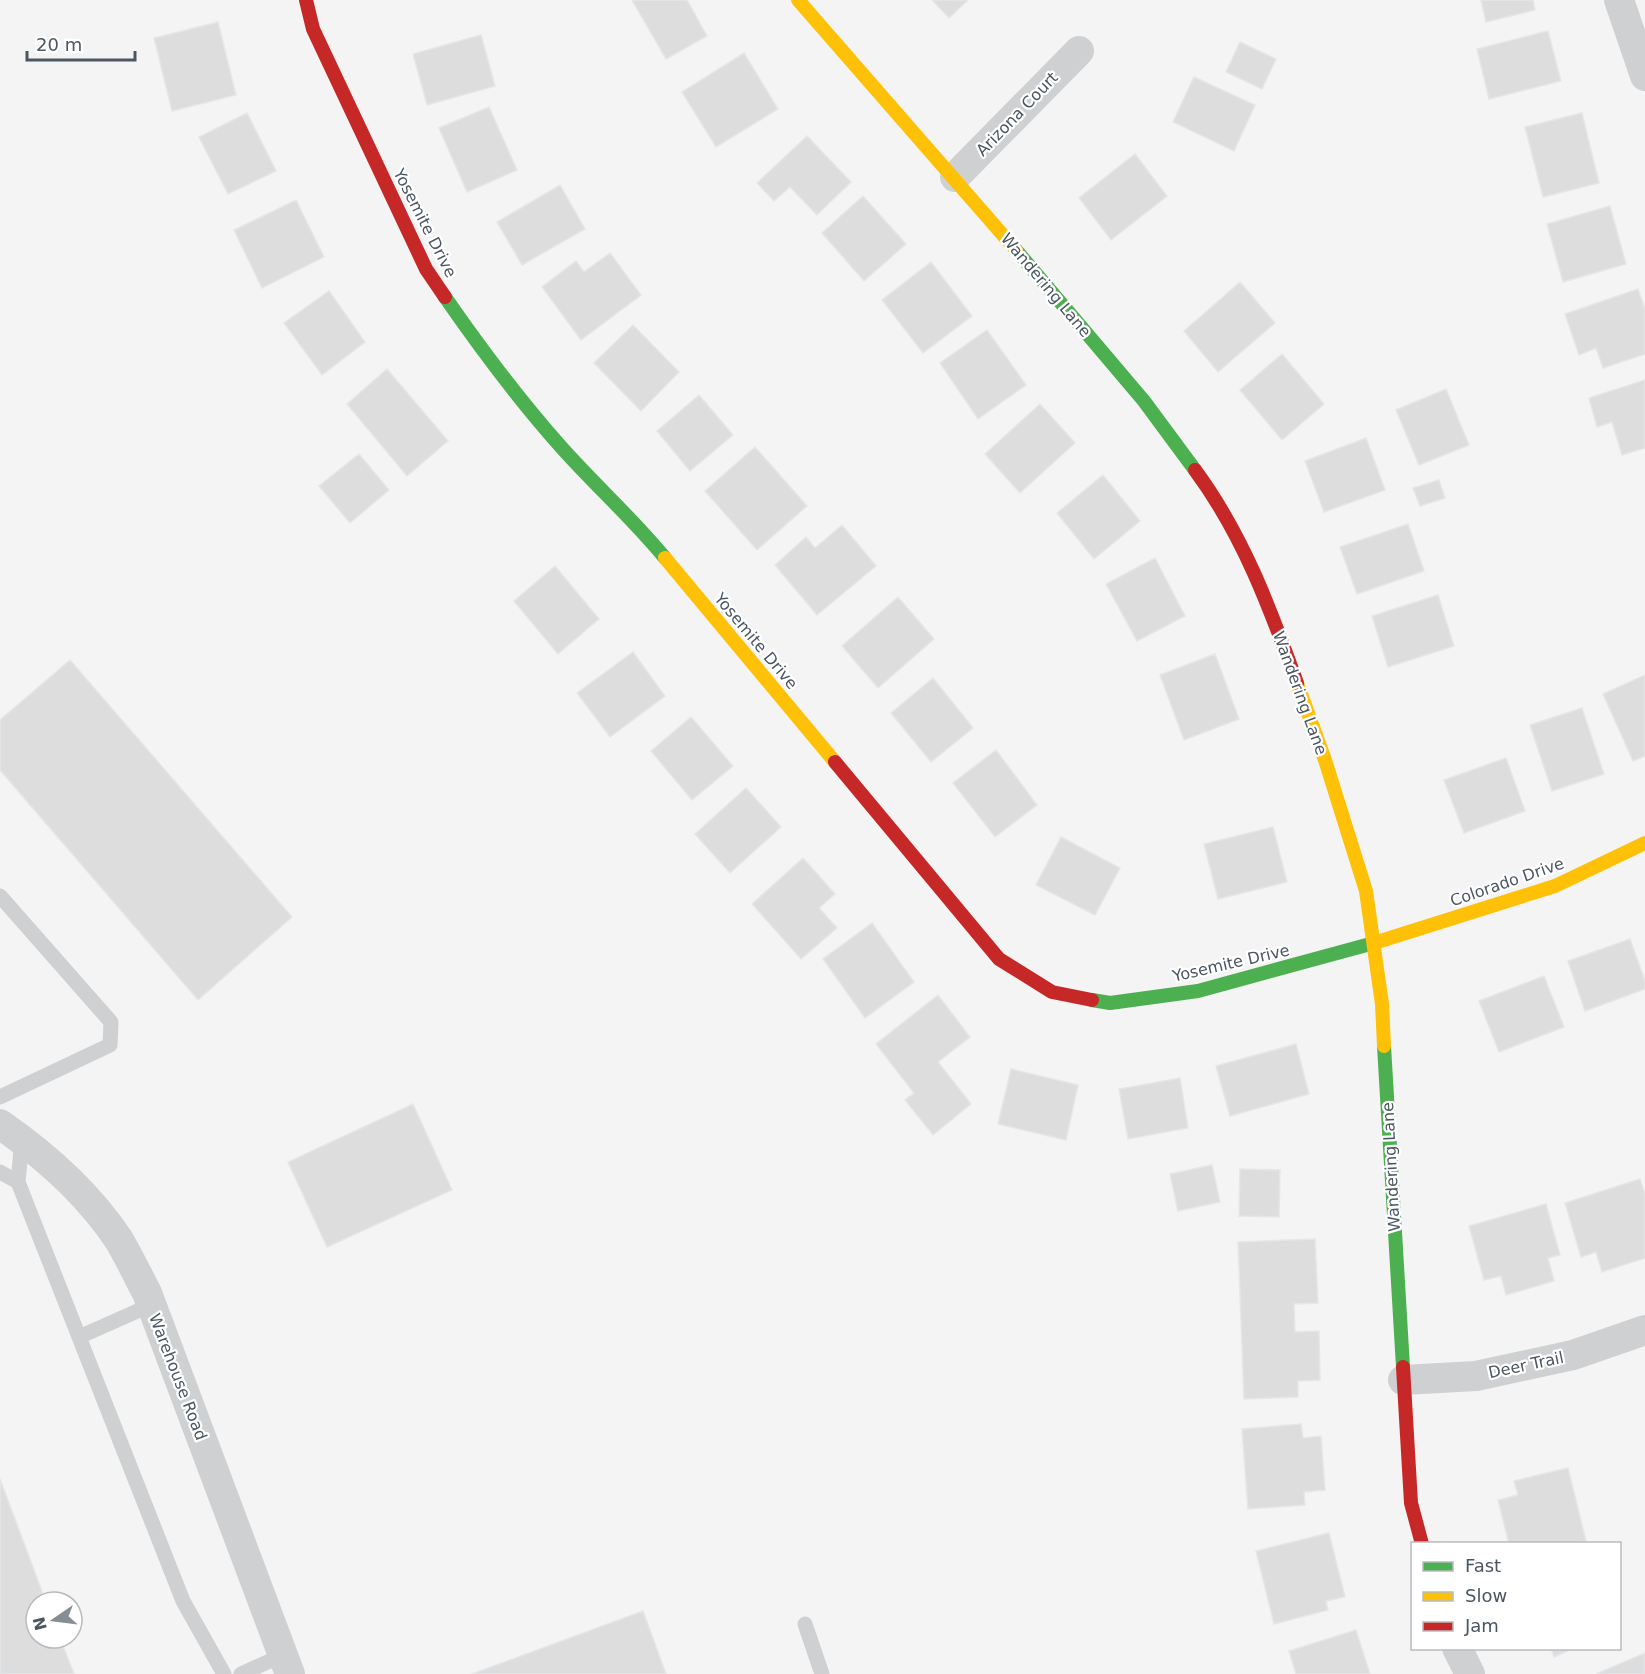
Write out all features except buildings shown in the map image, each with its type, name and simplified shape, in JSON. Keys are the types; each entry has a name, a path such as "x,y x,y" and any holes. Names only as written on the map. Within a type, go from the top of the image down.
{"street":[{"name":"Yosemite Drive","path":"306,0 313,29 426,269 478,344 562,448 631,517 999,959 1052,992 1110,1003 1198,991 1375,943"},
{"name":"Wandering Lane","path":"798,0 955,177 1144,401 1213,494 1242,545 1267,599 1325,760 1366,891 1375,943 1382,1004 1411,1503 1421,1542"},
{"path":"1619,0 1645,76"},
{"name":"Arizona Court","path":"955,177 1079,51"},
{"name":"Colorado Drive","path":"1375,943 1556,886 1645,843"},
{"name":"Warehouse Road","path":"11,1132 81,1192 118,1240 151,1305 286,1665"},
{"name":"Deer Trail","path":"1403,1380 1476,1376 1573,1355 1645,1330"},
{"path":"1458,1650 1470,1674"}],"lane":[{"path":"0,896 111,1022 110,1045 0,1096"},
{"path":"11,1132 18,1182 183,1601 224,1674"},
{"path":"0,1172 18,1182"},
{"path":"79,1337 151,1305"},
{"path":"805,1624 822,1674"},
{"path":"241,1674 286,1665"}],"traffic: fast":[{"path":"1016,250 1144,401 1195,470"},
{"path":"445,297 501,374 546,430 665,558"},
{"path":"1092,1000 1110,1003 1198,991 1374,943"},
{"path":"1384,1046 1403,1367"}],"traffic: slow":[{"path":"798,0 1016,250"},
{"path":"665,558 835,762"},
{"path":"1297,683 1325,760 1366,891 1382,1004 1384,1046"},
{"path":"1374,943 1555,886 1645,843"}],"traffic: jam":[{"path":"306,0 313,29 426,269 445,297"},
{"path":"1195,470 1227,520 1254,573 1297,683"},
{"path":"835,762 999,959 1052,992 1092,1000"},
{"path":"1403,1367 1411,1503 1421,1542"}]}
